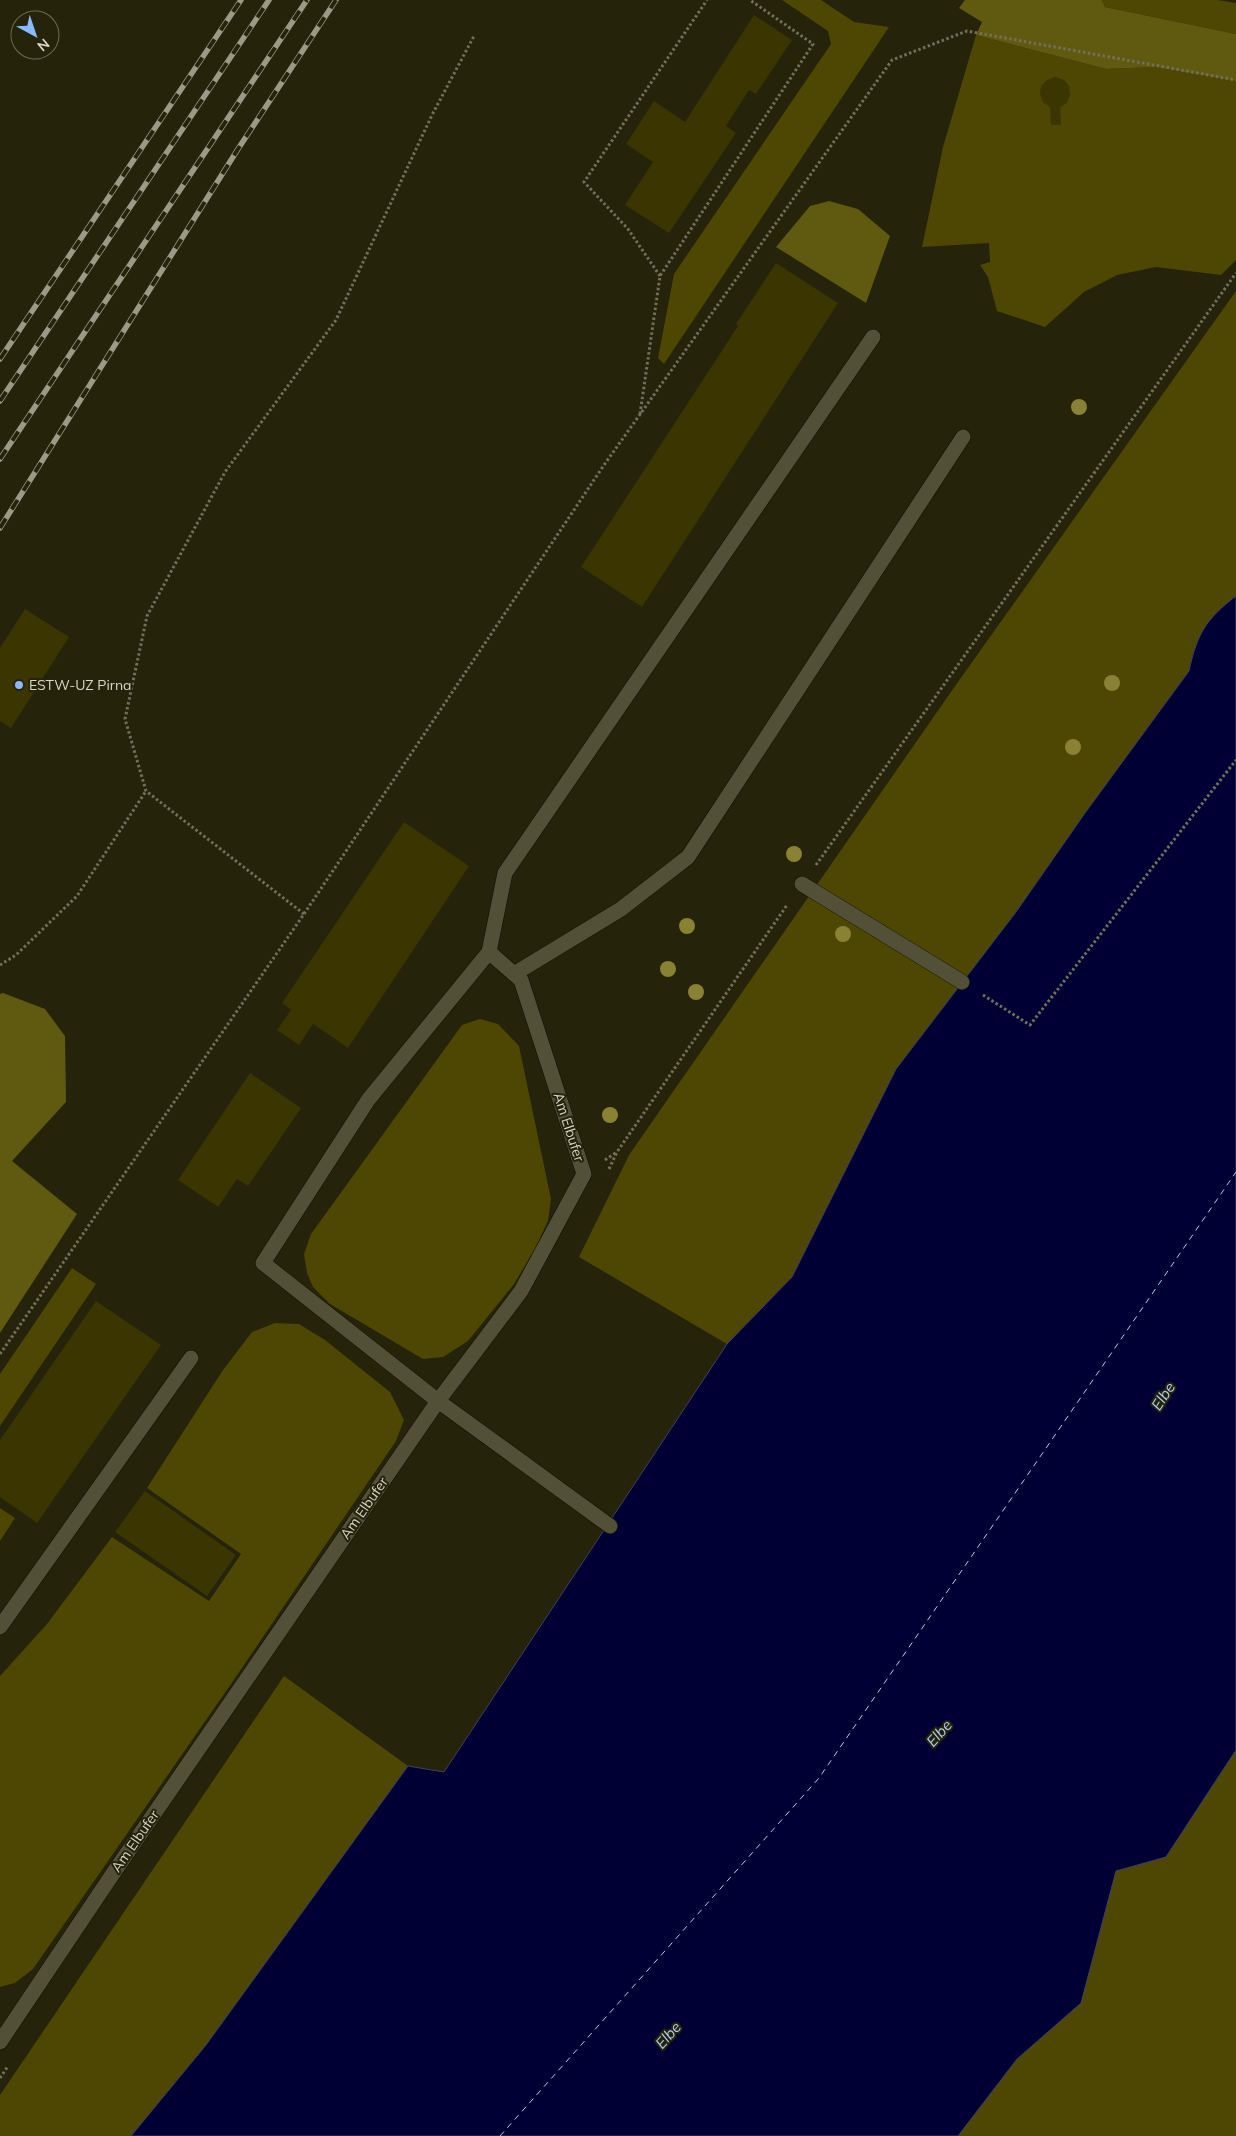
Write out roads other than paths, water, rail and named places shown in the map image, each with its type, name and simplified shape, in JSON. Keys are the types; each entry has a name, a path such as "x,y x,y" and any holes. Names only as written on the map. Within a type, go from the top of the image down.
{"lane":[{"path":"610,1526 438,1401 264,1263 368,1100 489,952 505,873 873,337"},
{"path":"514,974 621,909 688,857 963,437"},
{"path":"802,884 962,982"},
{"name":"Am Elbufer","path":"0,2042 114,1872 438,1401 521,1291 584,1174 521,980 489,952"},
{"path":"0,1627 191,1358"}],"water":[{"name":"Elbe","path":"1236,596 1236,1750 1166,1857 1116,1871 1081,2003 1017,2059 958,2136 131,2136 206,2045 408,1766 444,1772 727,1344 792,1277 896,1069 1016,912 1085,813 1189,671 1199,637 1204,628 1217,612"}],"railway":[{"path":"0,359 241,0"},
{"path":"0,401 269,0"},
{"path":"0,459 307,0"},
{"path":"0,528 238,149 336,0"}],"place":[{"name":"ESTW-UZ Pirna","path":"19,685"}]}
